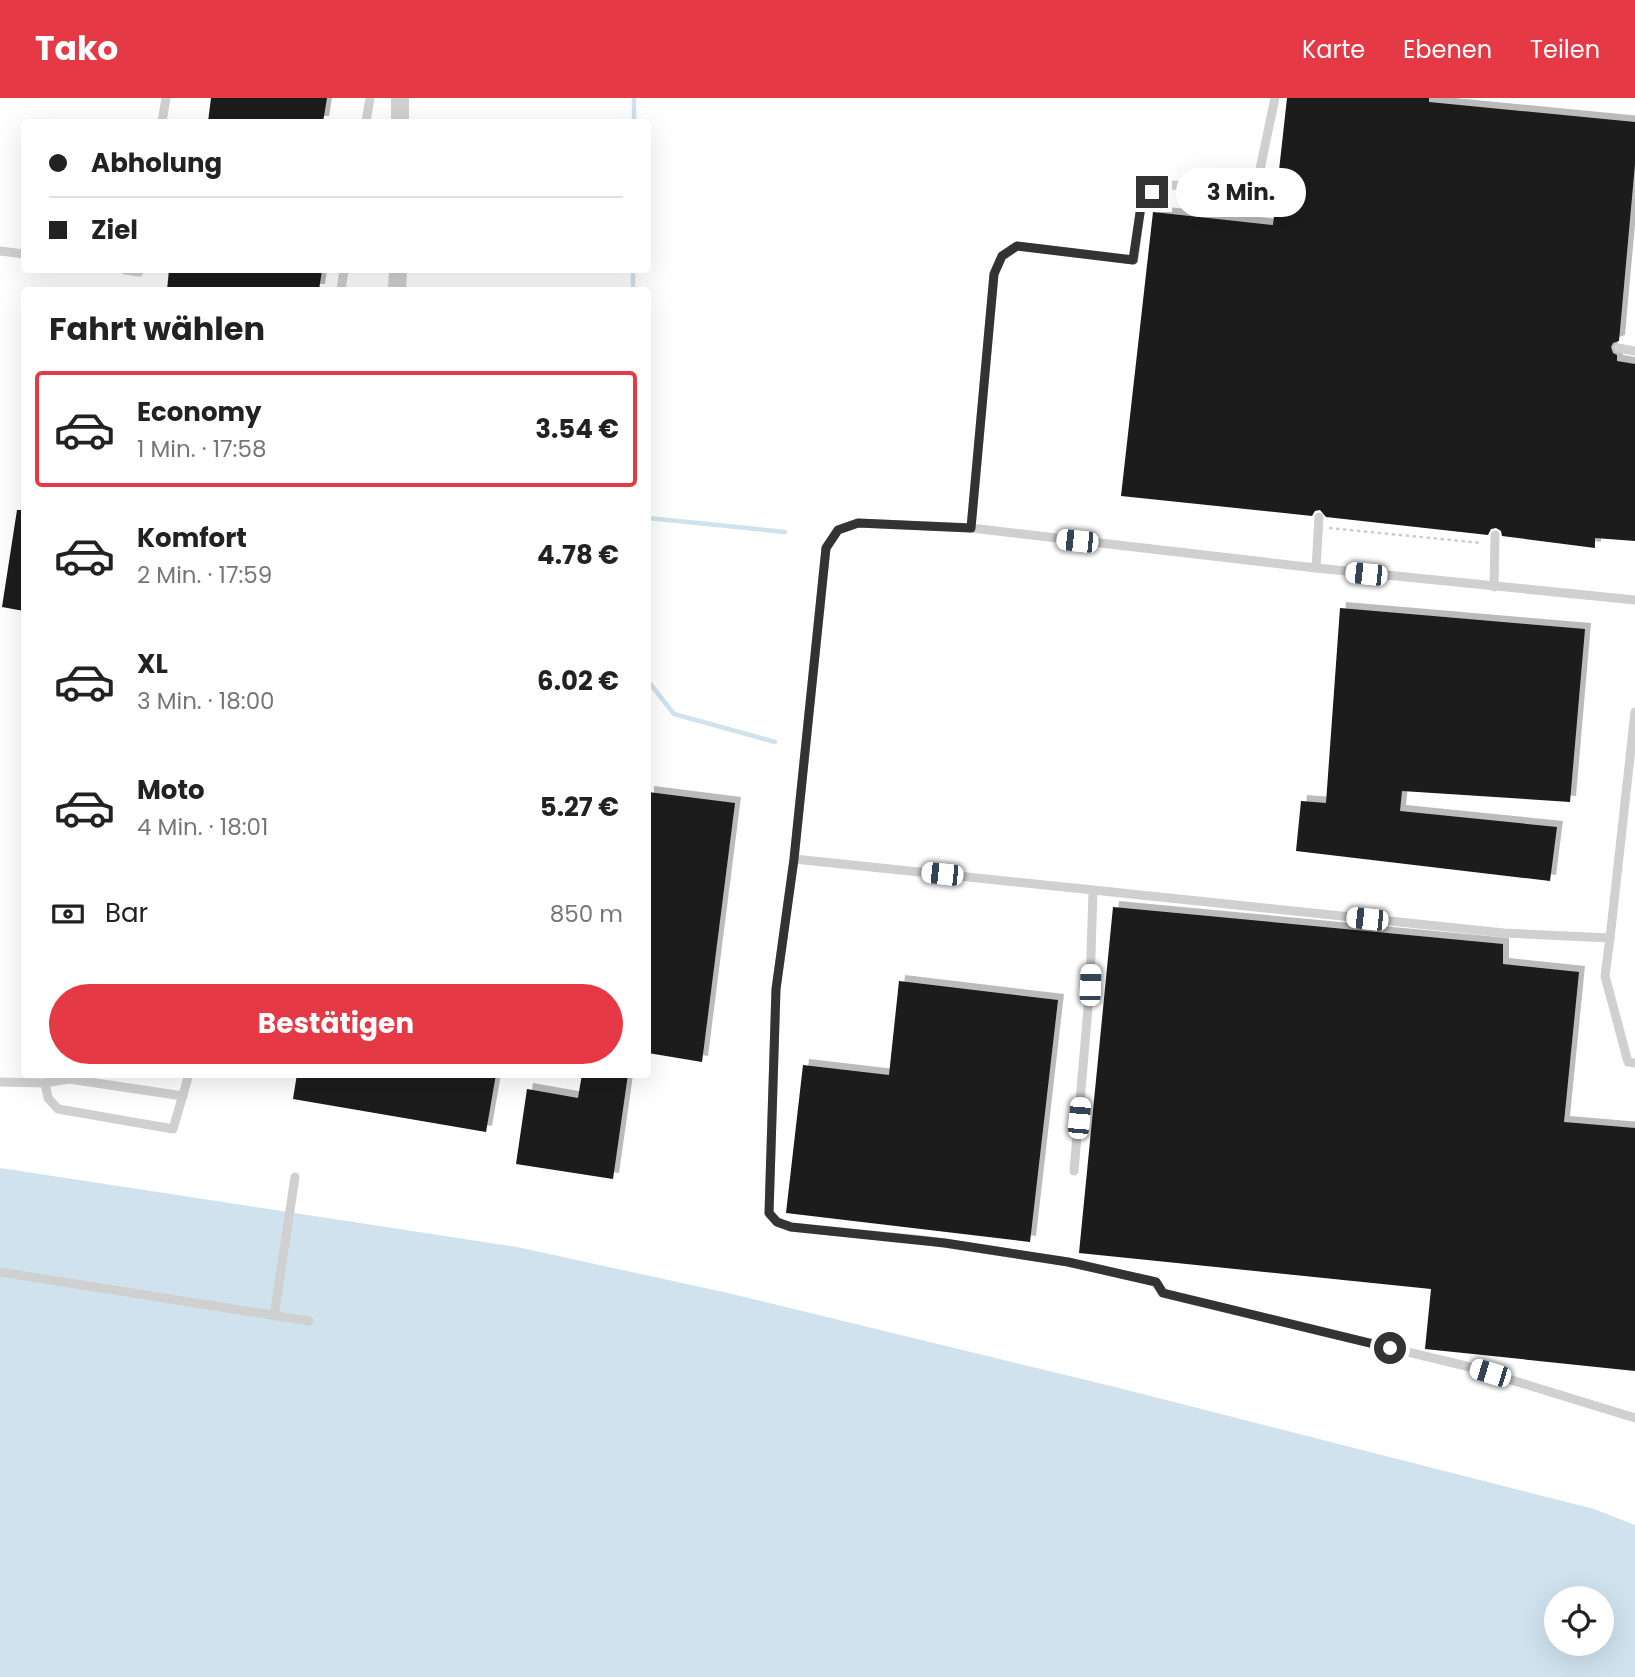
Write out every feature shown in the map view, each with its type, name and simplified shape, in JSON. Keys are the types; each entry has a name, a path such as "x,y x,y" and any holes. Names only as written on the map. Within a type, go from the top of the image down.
{"street":[{"path":"400,98 400,119"}],"lane":[{"path":"162,119 166,98"},
{"path":"366,119 370,98"},
{"path":"971,528 994,274 1002,256 1017,246 1133,260 1141,206 1152,192 1167,185 1232,186 1259,174 1275,98"},
{"path":"0,251 21,254"},
{"path":"1618,348 1635,351"},
{"path":"1315,568 1319,522"},
{"path":"1635,600 1315,568 971,528 858,523 838,530 826,548 794,859 776,989 769,1213 777,1222 791,1227 923,1240 1035,1257 1156,1282 1163,1293 1466,1366 1635,1418"},
{"path":"1493,587 1495,540"},
{"path":"1635,712 1605,976 1628,1062 1635,1063"},
{"path":"794,859 1504,933 1610,939"},
{"path":"1074,1171 1090,985 1093,890"},
{"path":"45,1083 48,1097 58,1110 173,1129 189,1078"},
{"path":"0,1082 45,1083 69,1079 183,1096"},
{"path":"274,1316 295,1177"},
{"path":"0,1272 309,1321"}],"path":[{"path":"1319,522 1495,540"}],"water":[{"path":"0,1168 517,1247 728,1293 1115,1387 1594,1509 1635,1525 1635,1677 0,1677"}],"building":[{"path":"211,98 327,98 324,119 208,119"},
{"path":"1287,98 1429,98 1429,102 1635,122 1635,164 1619,341 1611,347 1617,355 1617,361 1635,364 1635,541 1595,538 1595,548 1502,536 1501,531 1496,528 1491,529 1488,535 1326,517 1320,510 1315,511 1312,516 1121,496 1153,212 1273,225"},
{"path":"169,273 322,273 319,287 167,287"},
{"path":"17,510 21,510 21,610 2,607"},
{"path":"1340,608 1585,629 1570,802 1402,791 1400,811 1557,827 1550,881 1296,851 1301,801 1326,803"},
{"path":"651,792 735,803 702,1062 651,1054"},
{"path":"1113,907 1503,944 1503,964 1579,972 1564,1122 1635,1128 1635,1371 1425,1349 1431,1289 1079,1253"},
{"path":"899,981 1058,1000 1030,1242 786,1213 803,1065 889,1075"},
{"path":"296,1078 495,1078 486,1132 293,1099"},
{"path":"581,1078 627,1078 613,1179 516,1164 527,1089 578,1098"}],"waterway":[{"path":"634,98 634,119"},
{"path":"633,273 633,287"},
{"path":"651,518 785,532"},
{"path":"651,685 674,714 775,742"}],"route":[{"path":"1152,192 1141,206 1133,260 1017,246 1002,256 994,274 971,528 858,523 838,530 826,548 794,859 776,989 769,1213 777,1222 791,1227 923,1240 1068,1262 1156,1282 1163,1293 1390,1348"}]}
